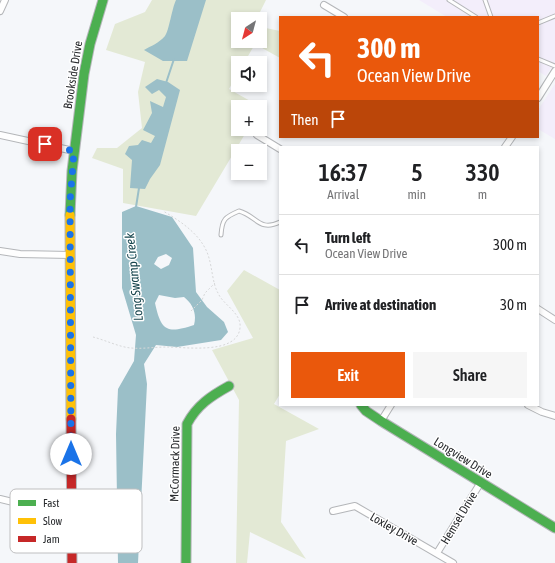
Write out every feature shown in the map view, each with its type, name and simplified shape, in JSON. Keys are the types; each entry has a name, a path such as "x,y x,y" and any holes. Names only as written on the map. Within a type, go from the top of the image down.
{"street":[{"path":"0,11 5,0"},
{"name":"Brookside Drive","path":"72,489 70,202 74,151 90,44 103,0"},
{"path":"324,5 342,16"},
{"path":"539,96 555,71"},
{"path":"0,134 74,151"},
{"path":"259,136 279,148"},
{"path":"0,251 20,254 70,255"},
{"path":"539,310 555,320"},
{"name":"McCormack Drive","path":"186,563 187,424 196,408 212,395 229,386"},
{"name":"Longview Drive","path":"361,406 381,421 555,528"},
{"path":"381,421 390,406"},
{"path":"530,406 555,416"},
{"name":"Hemsel Drive","path":"437,554 480,482"},
{"path":"0,499 10,501"},
{"name":"Loxley Drive","path":"333,511 355,506 453,563"}],"lane":[{"path":"449,0 474,16"},
{"path":"485,0 489,16"},
{"path":"539,23 555,16"},
{"path":"539,60 555,66"},
{"path":"221,235 221,224 228,216 239,211 247,213 264,225 272,226 279,222"}],"path":[{"path":"93,337 130,348 210,348 227,345 237,336 240,323 238,318 218,294 208,256 189,228 163,211"},
{"path":"191,311 215,283"}],"shaded area":[{"path":"419,0 555,0 555,62 546,76 539,72 539,16 445,16"},
{"path":"555,84 555,139 539,130 539,108"}],"green space":[{"path":"152,0 266,0 260,12 231,12 231,48 253,48 248,56 231,56 231,85 229,89 231,92 234,92 249,100 231,100 231,136 244,136 239,144 231,144 231,157 196,216 123,203 123,169 92,158 97,148 117,148 142,128 138,92 145,62 106,50 115,24 145,12"},
{"path":"267,28 279,31 279,57 262,48 267,48"},
{"path":"244,270 279,289 279,396 274,404 319,429 286,441 281,522 306,559 250,532 247,563 236,563 239,400 212,350 253,338 227,291"}],"water":[{"path":"176,0 206,0 187,61 163,61 144,50 165,36"},
{"path":"157,79 168,82 180,90 160,165 145,189 130,188 132,160 125,154 129,146 138,145 142,140 151,143 155,136 143,130 152,113 150,101 163,107 166,97 159,90 152,94 145,87"},
{"path":"136,206 172,217 193,248 196,292 207,307 224,322 228,332 221,340 177,347 156,345 144,364 147,384 142,489 117,489 116,434 118,389 134,361 136,335 122,288 122,212","holes":["166,254 172,258 169,265 161,269 154,264 158,257","159,295 175,298 184,297 190,303 195,313 194,325 177,329 167,328 163,325 155,303"]},
{"path":"118,553 139,553 138,563 118,563"}],"waterway":[{"name":"Long Swamp Creek","path":"166,83 174,59"},
{"name":"Long Swamp Creek","path":"136,207 139,188"}],"traffic: fast":[{"path":"70,215 72,171 84,74 90,44 103,0"},
{"path":"186,563 187,424 200,406 216,393 229,386"},
{"path":"362,406 366,411 381,421 555,528"}],"traffic: slow":[{"path":"70,215 71,419"}],"traffic: jam":[{"path":"71,419 71,489"},
{"path":"72,553 72,563"}],"route":[{"path":"45,144 74,151 70,202 71,454"}]}
